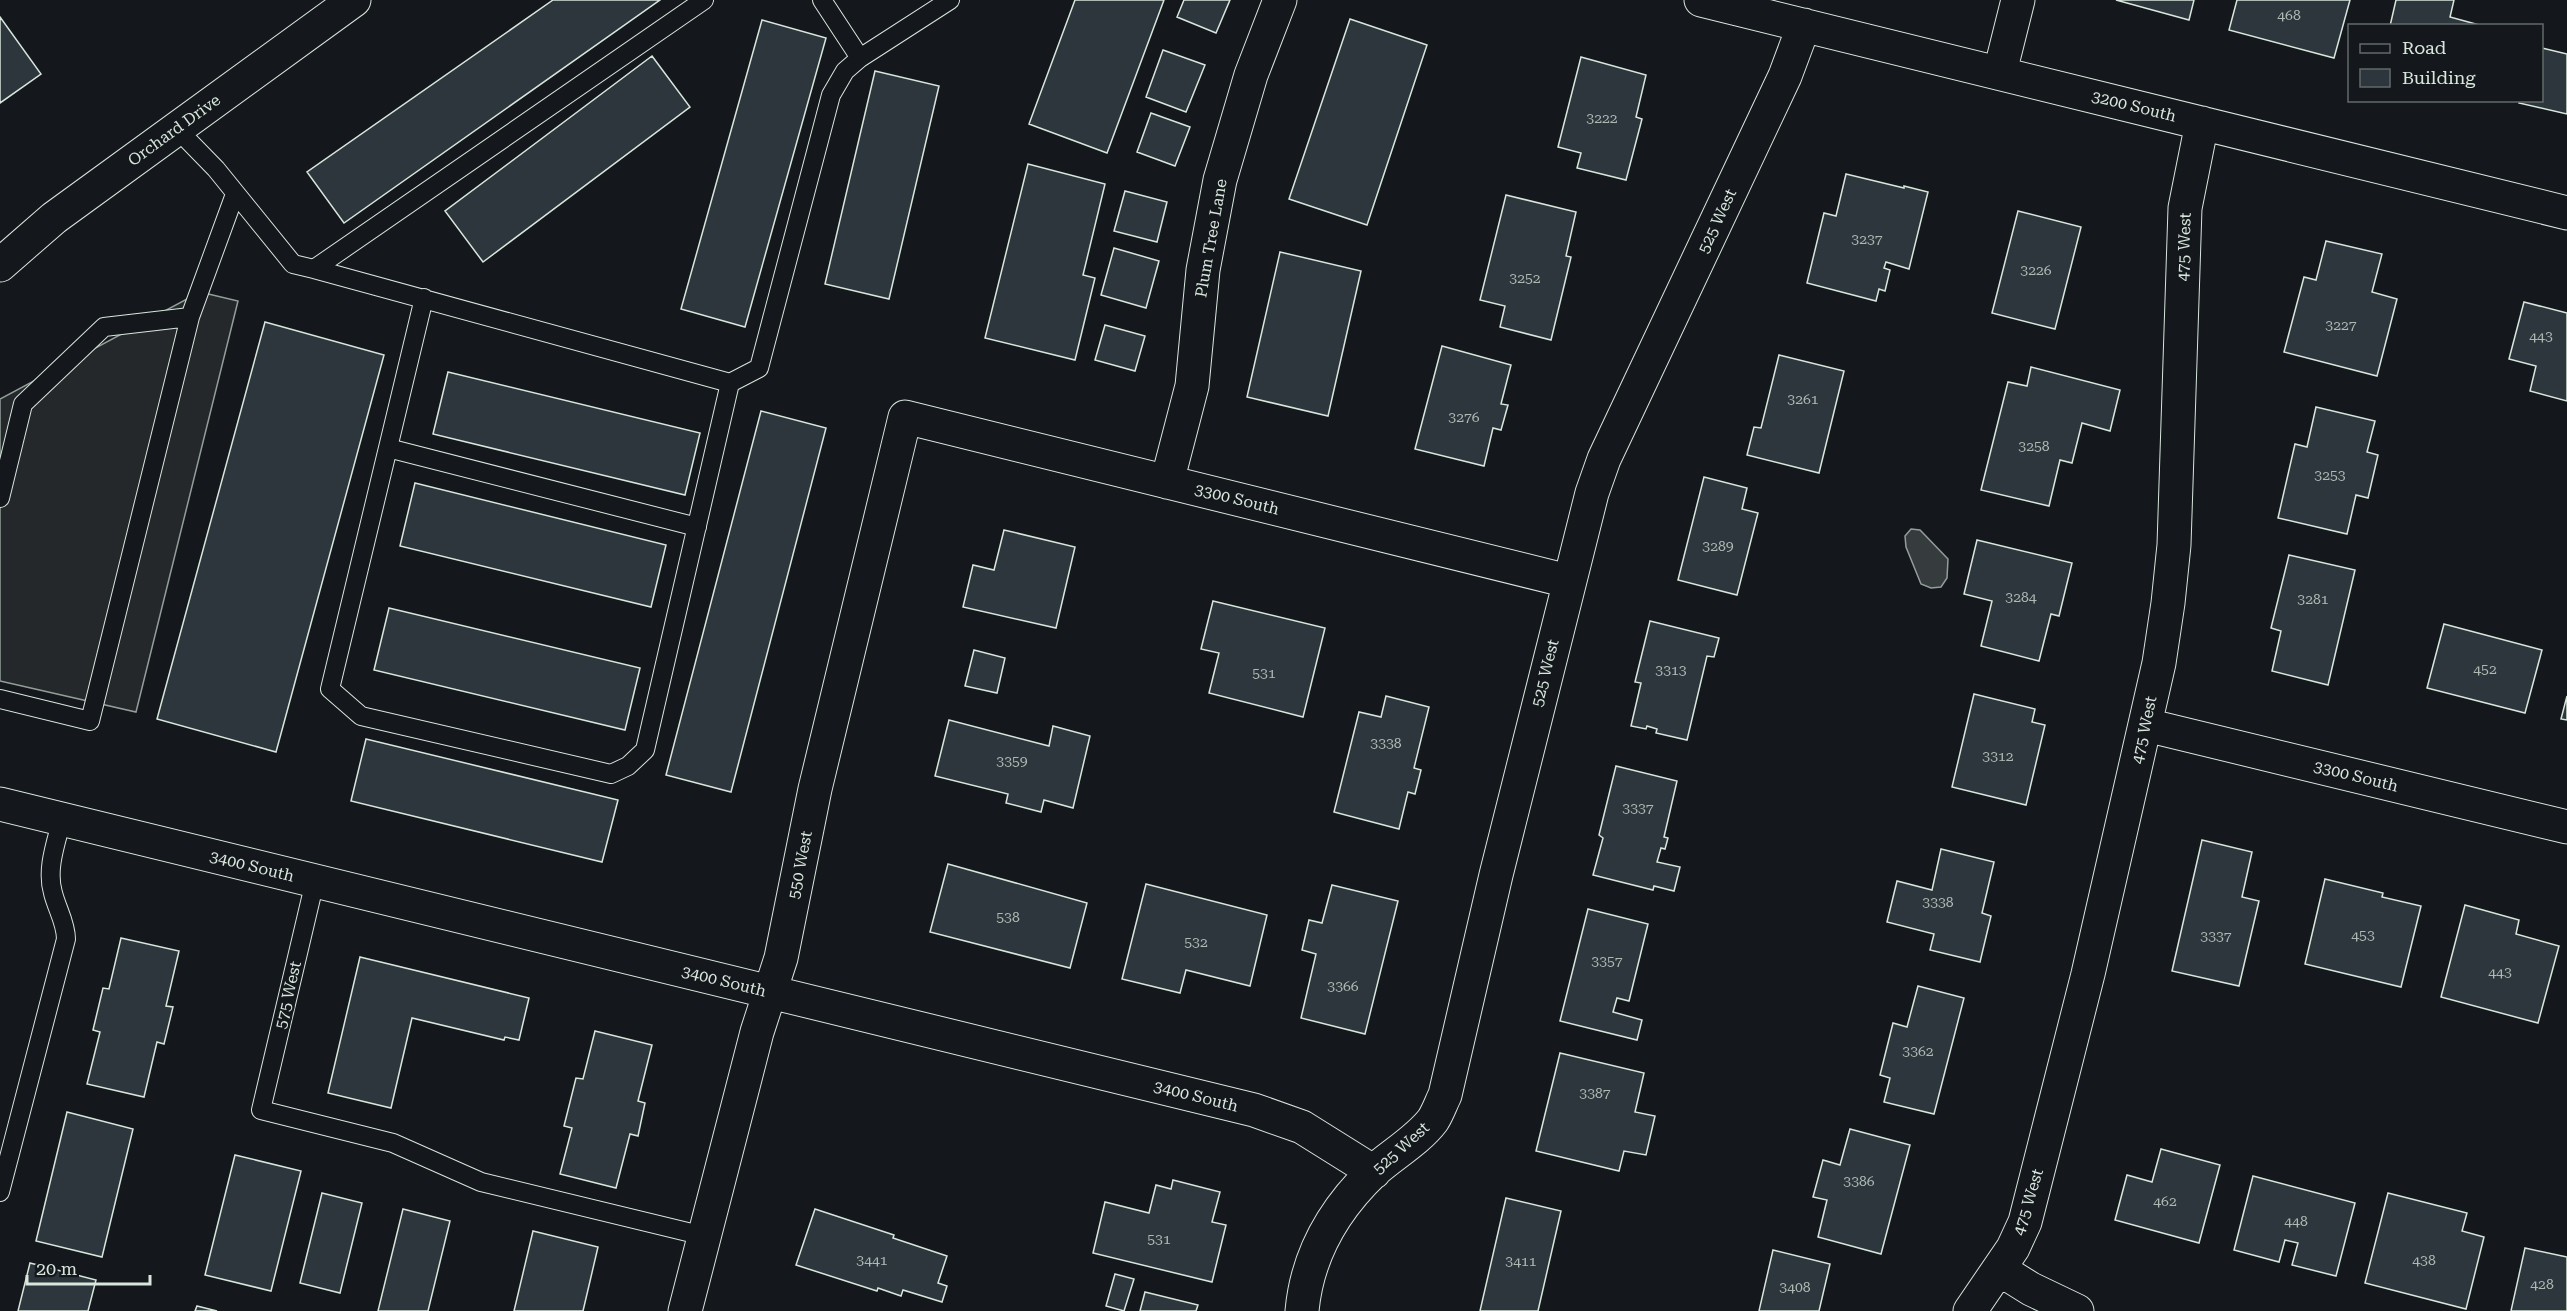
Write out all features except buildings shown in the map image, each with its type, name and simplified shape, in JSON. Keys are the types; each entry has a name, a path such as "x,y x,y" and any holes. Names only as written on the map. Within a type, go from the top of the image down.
{"street":[{"name":"Orchard Drive","path":"0,265 54,218 354,0"},
{"name":"Plum Tree Lane","path":"1167,482 1191,386 1203,270 1220,180 1251,75 1280,0"},
{"name":"3200 South","path":"1701,0 2567,213"},
{"path":"2000,72 2018,0"},
{"name":"525 West","path":"1302,1311 1313,1257 1329,1226 1349,1198 1374,1172 1432,1120 1445,1095 1568,581 1592,493 1604,459 1785,76 1804,25"},
{"name":"475 West","path":"1970,1311 1999,1269 2020,1235 2025,1222 2088,974 2146,724 2166,615 2174,545 2185,208 2202,123"},
{"name":"3300 South","path":"905,417 1568,581"},
{"name":"550 West","path":"685,1311 757,1032 781,958 815,789 905,417"},
{"name":"3300 South","path":"2146,724 2567,828"},
{"name":"3400 South","path":"0,804 1277,1117 1302,1127 1374,1172"},
{"path":"1999,1269 2031,1289 2077,1311"}],"lane":[{"path":"314,269 704,0"},
{"path":"822,0 860,58"},
{"path":"177,129 216,168 293,264 730,383 759,368 831,95 844,70 950,0"},
{"path":"0,699 90,721 190,317 235,194"},
{"path":"424,298 330,689 361,716 611,774 628,766 645,750 730,383"},
{"path":"0,498 23,404 96,334 104,327 190,317"},
{"path":"388,448 697,527"},
{"path":"0,1192 66,939 52,891 50,873 62,819"},
{"name":"575 West","path":"315,881 261,1110 393,1143 481,1182 704,1236"}],"shaded area":[{"path":"200,292 238,301 136,712 0,681 0,399"},
{"path":"1911,529 1920,530 1948,559 1947,578 1941,587 1931,588 1921,584 1906,547 1905,536"}]}
